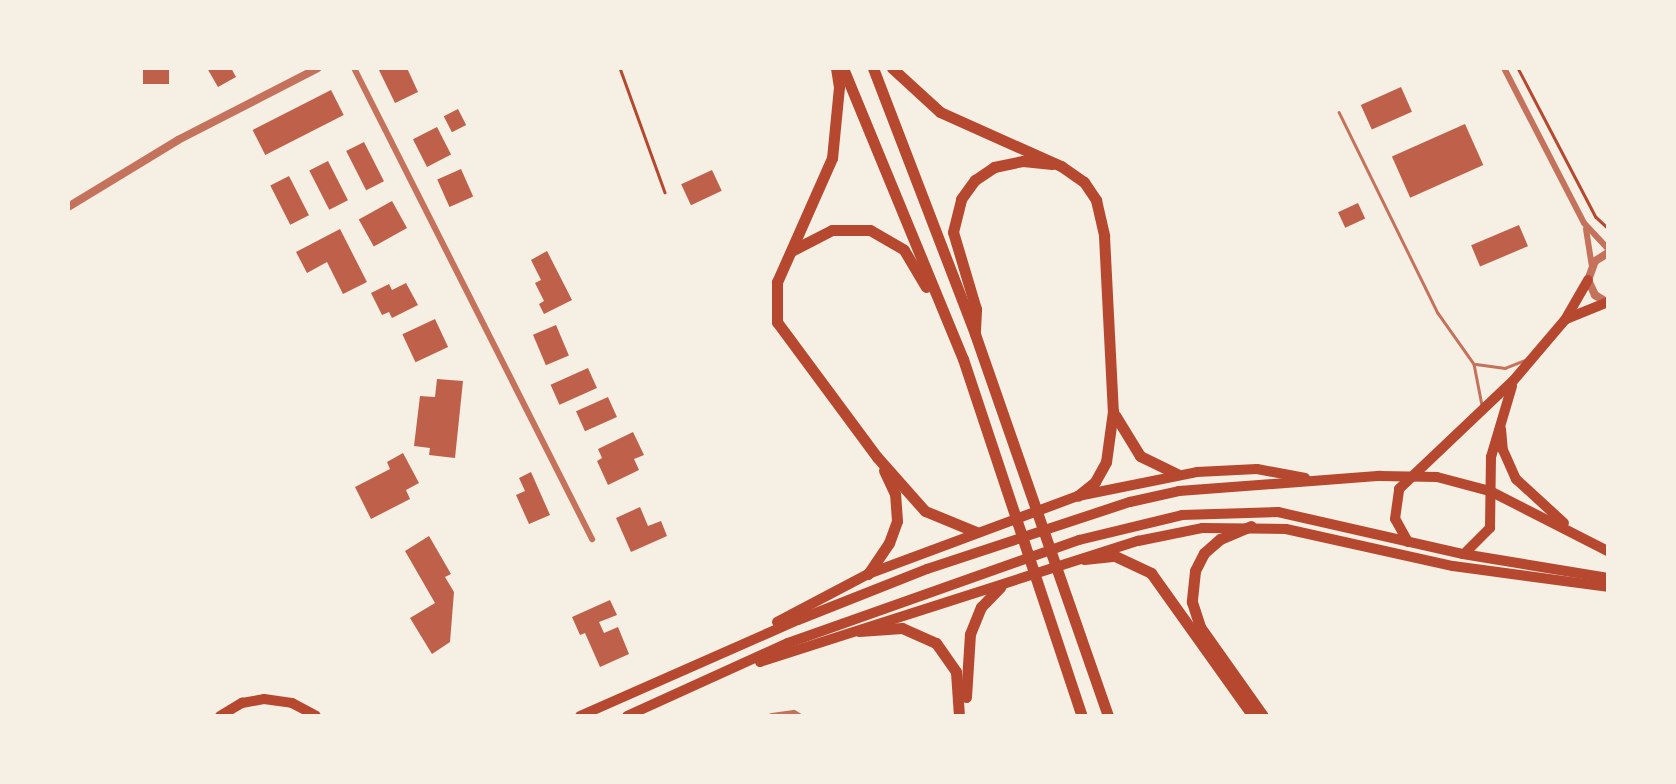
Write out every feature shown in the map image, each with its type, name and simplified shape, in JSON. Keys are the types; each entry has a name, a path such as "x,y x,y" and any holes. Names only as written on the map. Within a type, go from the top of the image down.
{"highway":[{"path":"836,68 838,109 829,172 776,289 777,322 877,457 929,515 976,532"},
{"path":"843,68 963,359 1082,716"},
{"path":"873,68 1034,499 1108,716"},
{"path":"892,68 940,112 1061,166 1084,182 1100,212 1113,411 1106,462 1095,482 1078,496"},
{"path":"974,334 976,309 952,232 961,199 975,180 1006,163 1061,166"},
{"path":"793,250 844,228 870,230 893,241 922,277 963,359"},
{"path":"1113,411 1140,456 1177,474"},
{"path":"868,574 889,543 897,514 893,488 877,457"},
{"path":"1251,526 1225,536 1204,553 1195,571 1192,602 1200,626 1263,716"},
{"path":"1084,559 1116,556 1151,573 1253,716"},
{"path":"963,716 970,634 982,607 1000,587"},
{"path":"859,631 902,628 936,642 956,672 963,716"}],"main road":[{"path":"1408,542 1395,519 1394,502 1412,474 1514,382 1530,357 1566,320 1588,280"},
{"path":"1566,320 1608,302"},
{"path":"1463,554 1489,531 1492,449 1514,382"},
{"path":"1502,418 1503,450 1523,487 1606,550"},
{"path":"728,650 868,574 1078,496 1177,474 1258,469 1314,481"},
{"path":"580,716 728,650 927,569 1130,502 1190,490 1412,474 1445,478 1490,492 1606,550"},
{"path":"627,716 788,643 1002,565 1156,519 1206,512 1270,512 1463,554 1608,578"},
{"path":"698,684 1178,532 1251,526 1296,530 1453,566 1608,587"},
{"path":"220,716 254,700 280,700 309,714"}],"street":[{"path":"68,208 178,140 318,68"},
{"path":"354,68 592,538"},
{"path":"1504,68 1584,223 1608,251 1592,266"},
{"path":"1584,223 1592,266 1588,280 1595,294 1608,302"},
{"path":"772,716 800,716"}],"lane":[{"path":"1339,112 1438,313 1474,364 1484,412"},
{"path":"1474,364 1513,367 1530,357"}],"path":[{"path":"620,68 665,192"},
{"path":"1518,68 1596,217 1608,228"}],"building":[{"path":"143,68 169,68 169,84 143,84"},
{"path":"207,68 231,68 236,77 218,87"},
{"path":"378,68 407,68 418,92 395,103"},
{"path":"1401,87 1412,112 1372,130 1361,105"},
{"path":"331,90 344,115 265,155 253,130"},
{"path":"458,109 466,125 452,132 444,116"},
{"path":"1465,124 1483,165 1410,198 1392,157"},
{"path":"437,127 451,155 427,167 413,139"},
{"path":"364,142 384,181 366,190 346,151"},
{"path":"328,161 348,200 329,210 309,171"},
{"path":"461,169 473,196 449,207 437,180"},
{"path":"712,170 722,191 691,205 681,184"},
{"path":"289,176 309,215 290,225 270,186"},
{"path":"392,201 407,228 374,247 359,219"},
{"path":"1358,203 1365,218 1345,228 1338,212"},
{"path":"1519,225 1528,246 1480,266 1471,245"},
{"path":"340,229 367,282 343,294 327,262 307,273 296,252"},
{"path":"547,251 572,300 544,314 539,304 544,301 535,283 541,280 531,260"},
{"path":"406,283 418,305 392,318 389,312 382,315 371,293 389,284 392,290"},
{"path":"435,319 448,347 415,362 402,334"},
{"path":"556,325 569,355 546,365 533,335"},
{"path":"588,368 597,388 559,405 551,385"},
{"path":"437,379 463,381 455,458 429,455 430,448 414,446 420,396 435,397"},
{"path":"608,397 617,417 585,431 576,411"},
{"path":"633,432 644,455 634,459 639,470 608,485 597,461 602,458 598,449"},
{"path":"403,453 419,483 406,490 410,499 371,519 355,487 390,469 387,462"},
{"path":"531,472 550,515 529,524 516,495 525,491 519,478"},
{"path":"640,507 648,526 661,521 667,536 631,552 616,518"},
{"path":"429,536 451,574 445,577 454,592 450,642 432,654 410,618 435,603 405,551"},
{"path":"610,600 617,615 599,622 604,633 618,627 629,654 600,667 585,633 580,635 572,617"}]}
